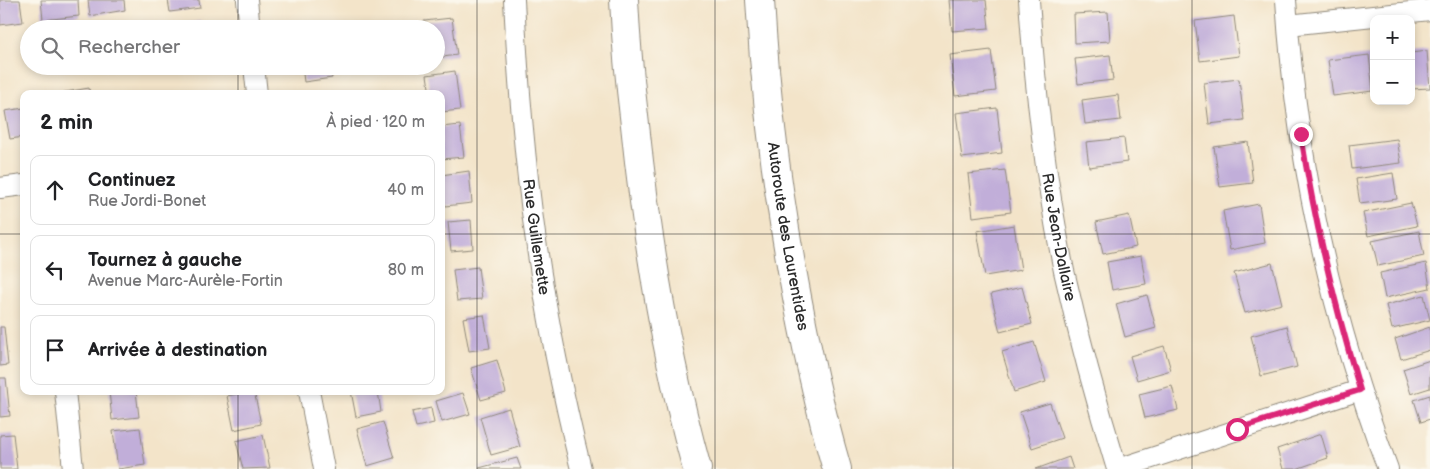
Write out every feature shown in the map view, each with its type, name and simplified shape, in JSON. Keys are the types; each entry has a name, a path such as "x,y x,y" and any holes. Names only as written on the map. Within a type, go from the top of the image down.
{"highway":[{"path":"624,0 636,135 649,238 674,370 697,469"},
{"name":"Autoroute des Laurentides","path":"760,0 771,137 782,215 804,336 837,469"}],"street":[{"path":"247,0 249,20"},
{"name":"Rue Guillemette","path":"514,0 521,110 535,235 552,335 581,469"},
{"name":"Rue Jean-Dallaire","path":"1029,0 1036,88 1056,227 1079,335 1118,469"},
{"path":"1286,0 1298,114 1314,207 1338,312 1360,390 1388,469"},
{"path":"1288,25 1430,10"},
{"path":"255,75 257,90"},
{"path":"0,188 20,186"},
{"path":"1118,469 1360,390"},
{"path":"65,395 73,469"},
{"path":"310,395 324,469"}],"building":[{"path":"0,0 20,0 23,20 20,20 20,22 0,25"},
{"path":"41,0 78,0 79,16 43,20"},
{"path":"88,0 124,0 125,10 90,16"},
{"path":"168,0 199,0 200,8 170,12"},
{"path":"949,0 986,0 989,28 952,31"},
{"path":"1108,12 1110,41 1075,43 1074,14"},
{"path":"1234,16 1239,56 1200,61 1195,21"},
{"path":"452,18 457,55 445,57 445,20 433,20"},
{"path":"991,50 996,91 955,96 950,55"},
{"path":"1427,51 1430,88 1415,89 1415,52"},
{"path":"1110,55 1113,80 1078,84 1075,59"},
{"path":"1369,55 1370,91 1333,96 1328,60"},
{"path":"455,71 460,110 445,112 445,90 429,90 427,75 445,75 445,72"},
{"path":"303,75 332,75 332,78 304,82"},
{"path":"1239,79 1244,120 1209,124 1204,83"},
{"path":"1118,95 1121,120 1085,124 1082,100"},
{"path":"997,108 1002,153 962,158 956,113"},
{"path":"20,109 20,138 10,139 5,111"},
{"path":"460,125 464,157 445,159 445,127"},
{"path":"1124,138 1127,162 1089,167 1086,142"},
{"path":"1397,139 1401,163 1352,169 1349,145"},
{"path":"1248,142 1253,183 1220,187 1214,147"},
{"path":"1005,170 1011,212 973,217 968,174"},
{"path":"469,171 472,203 445,206 445,174"},
{"path":"1393,173 1397,199 1360,204 1356,179"},
{"path":"1411,203 1417,226 1368,236 1363,213"},
{"path":"1259,204 1265,243 1230,250 1223,211"},
{"path":"1129,215 1136,247 1103,254 1096,222"},
{"path":"471,220 473,249 451,251 448,222"},
{"path":"1014,225 1021,270 985,276 977,231"},
{"path":"1419,231 1424,256 1378,266 1372,241"},
{"path":"1141,256 1146,284 1112,290 1107,262"},
{"path":"1272,263 1282,304 1245,313 1234,273"},
{"path":"1426,263 1430,288 1385,298 1380,273"},
{"path":"478,267 482,299 457,301 453,270"},
{"path":"1022,287 1032,324 1000,332 991,294"},
{"path":"1147,295 1156,328 1125,337 1116,304"},
{"path":"1424,295 1430,320 1392,329 1386,305"},
{"path":"484,315 490,348 469,351 463,318"},
{"path":"1287,326 1297,367 1261,376 1251,336"},
{"path":"0,327 4,327 8,365 0,366"},
{"path":"1430,327 1430,350 1401,359 1395,339"},
{"path":"1034,342 1046,382 1014,392 1002,352"},
{"path":"1164,346 1171,370 1137,380 1130,356"},
{"path":"497,360 506,393 481,400 471,368"},
{"path":"1430,360 1430,388 1411,394 1403,369"},
{"path":"0,378 6,378 10,416 0,417"},
{"path":"1172,386 1178,410 1145,418 1139,394"},
{"path":"463,393 470,414 442,422 436,401"},
{"path":"109,395 136,395 139,417 112,420"},
{"path":"255,395 261,424 234,430 227,396"},
{"path":"352,395 379,395 381,412 356,417"},
{"path":"1430,395 1430,419 1421,422 1414,400"},
{"path":"1050,403 1062,438 1032,448 1020,412"},
{"path":"431,408 434,423 416,427 412,412"},
{"path":"509,408 520,447 491,455 480,417"},
{"path":"383,422 394,458 367,466 357,429"},
{"path":"140,428 145,465 118,469 113,431"},
{"path":"13,434 17,469 0,469 0,435"},
{"path":"1321,434 1328,458 1296,469 1283,469 1277,449"},
{"path":"263,435 270,468 243,469 236,441"},
{"path":"1069,457 1073,469 1036,469"},
{"path":"517,458 521,469 479,468"}],"route":[{"path":"1237,429 1360,390 1326,264 1312,200 1301,134"}]}
